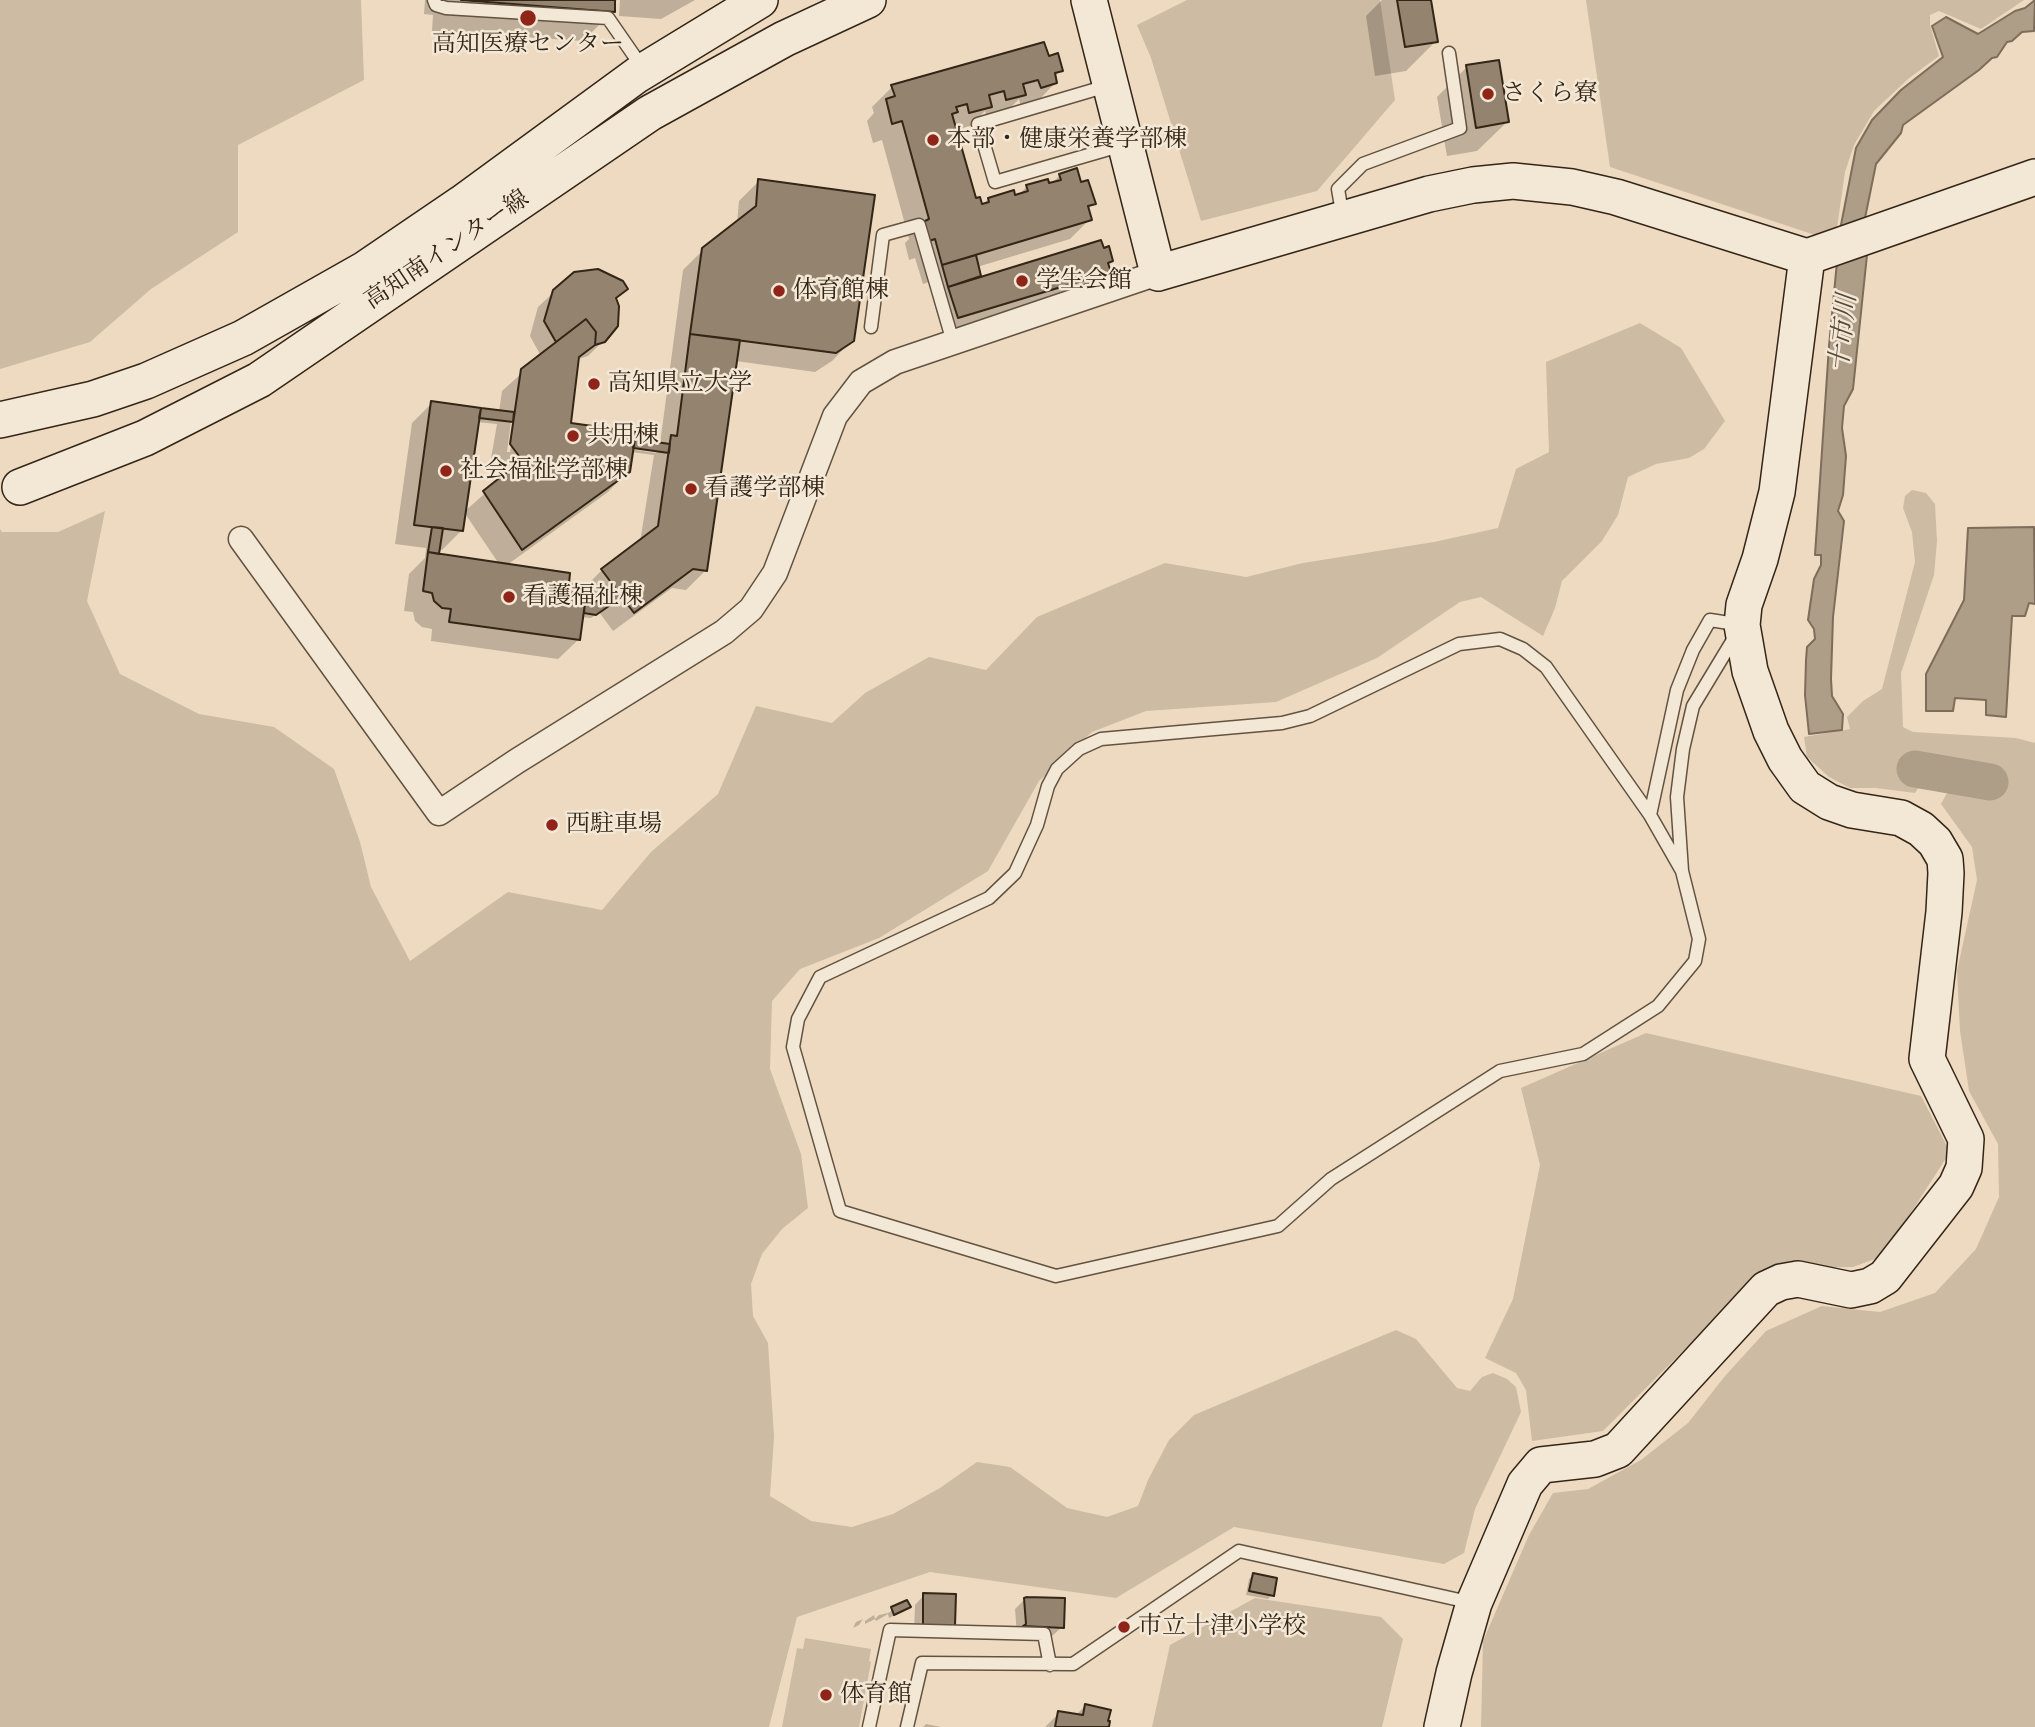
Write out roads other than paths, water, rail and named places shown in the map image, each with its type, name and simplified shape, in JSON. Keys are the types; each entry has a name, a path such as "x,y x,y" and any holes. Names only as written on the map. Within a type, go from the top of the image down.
{"street":[{"name":"高知南インター線","path":"0,420 93,399 243,338 375,261 462,203 644,71 760,0"},
{"name":"高知南インター線","path":"20,487 145,438 259,380 650,113 784,39 868,0"},
{"path":"1090,0 1158,272"},
{"path":"241,539 439,813 724,632 751,609 775,573 835,416 861,382 895,362 1158,272 1429,194 1473,185 1513,181 1542,183 1615,197 1815,254 2035,177"},
{"path":"1442,1727 1474,1604 1525,1484 1541,1465 1595,1459 1618,1450 1766,1289 1781,1282 1798,1279 1851,1290 1870,1286 1885,1277 1956,1186 1964,1168 1966,1139 1927,1059 1944,912 1945,859 1935,842 1901,818 1852,810 1829,802 1805,787 1785,759 1771,731 1750,671 1742,625 1744,605 1760,559 1777,492 1815,254"}],"lane":[{"path":"434,0 436,5 446,8 608,18 644,71"},
{"path":"1343,218 1338,189 1363,164 1460,128 1449,53"},
{"path":"1111,85 978,124 995,182 1127,144"},
{"path":"871,327 883,235 919,225 953,342"},
{"path":"1650,815 1677,690 1693,650 1710,620 1742,625 1693,706 1683,749 1677,797 1682,871 1699,939 1695,961 1658,1006 1583,1054 1500,1070 1331,1179 1278,1226 1056,1276 840,1211 793,1047 797,1019 820,977 989,898 1015,873 1037,825 1048,786 1057,769 1079,749 1101,739 1282,723 1310,716 1459,644 1500,639 1523,649 1546,667 1650,815 1682,871"},
{"path":"907,1727 922,1663 1073,1664 1239,1551 1474,1604"},
{"path":"869,1727 890,1630 1044,1634 1050,1665"}],"water":[{"path":"2035,0 2034,31 2022,32 2007,42 1997,57 1992,58 1903,125 1901,133 1876,164 1864,223 1867,255 1853,389 1844,406 1842,428 1846,456 1843,495 1838,511 1844,521 1833,617 1831,679 1832,696 1843,714 1842,730 1809,734 1805,695 1806,660 1807,647 1815,639 1814,629 1808,620 1814,579 1821,565 1821,555 1815,555 1829,346 1840,230 1856,148 1872,120 1901,90 1943,57 1932,26 1946,17 1978,34"},
{"path":"2034,527 2035,604 2029,603 2025,616 2012,616 2006,717 1986,715 1986,700 1955,698 1953,711 1926,711 1926,674 1964,600 1968,528"}],"waterway":[{"name":"十市川","path":"1915,769 1990,782"}],"place":[{"name":"高知医療センター","path":"528,18"},
{"name":"さくら寮","path":"1488,94"},
{"name":"本部・健康栄養学部棟","path":"933,140"},
{"name":"学生会館","path":"1022,281"},
{"name":"体育館棟","path":"779,291"},
{"name":"高知県立大学","path":"594,384"},
{"name":"共用棟","path":"573,436"},
{"name":"社会福祉学部棟","path":"446,471"},
{"name":"看護学部棟","path":"691,489"},
{"name":"看護福祉棟","path":"509,597"},
{"name":"西駐車場","path":"552,825"},
{"name":"市立十津小学校","path":"1124,1627"},
{"name":"体育館","path":"826,1695"}]}
